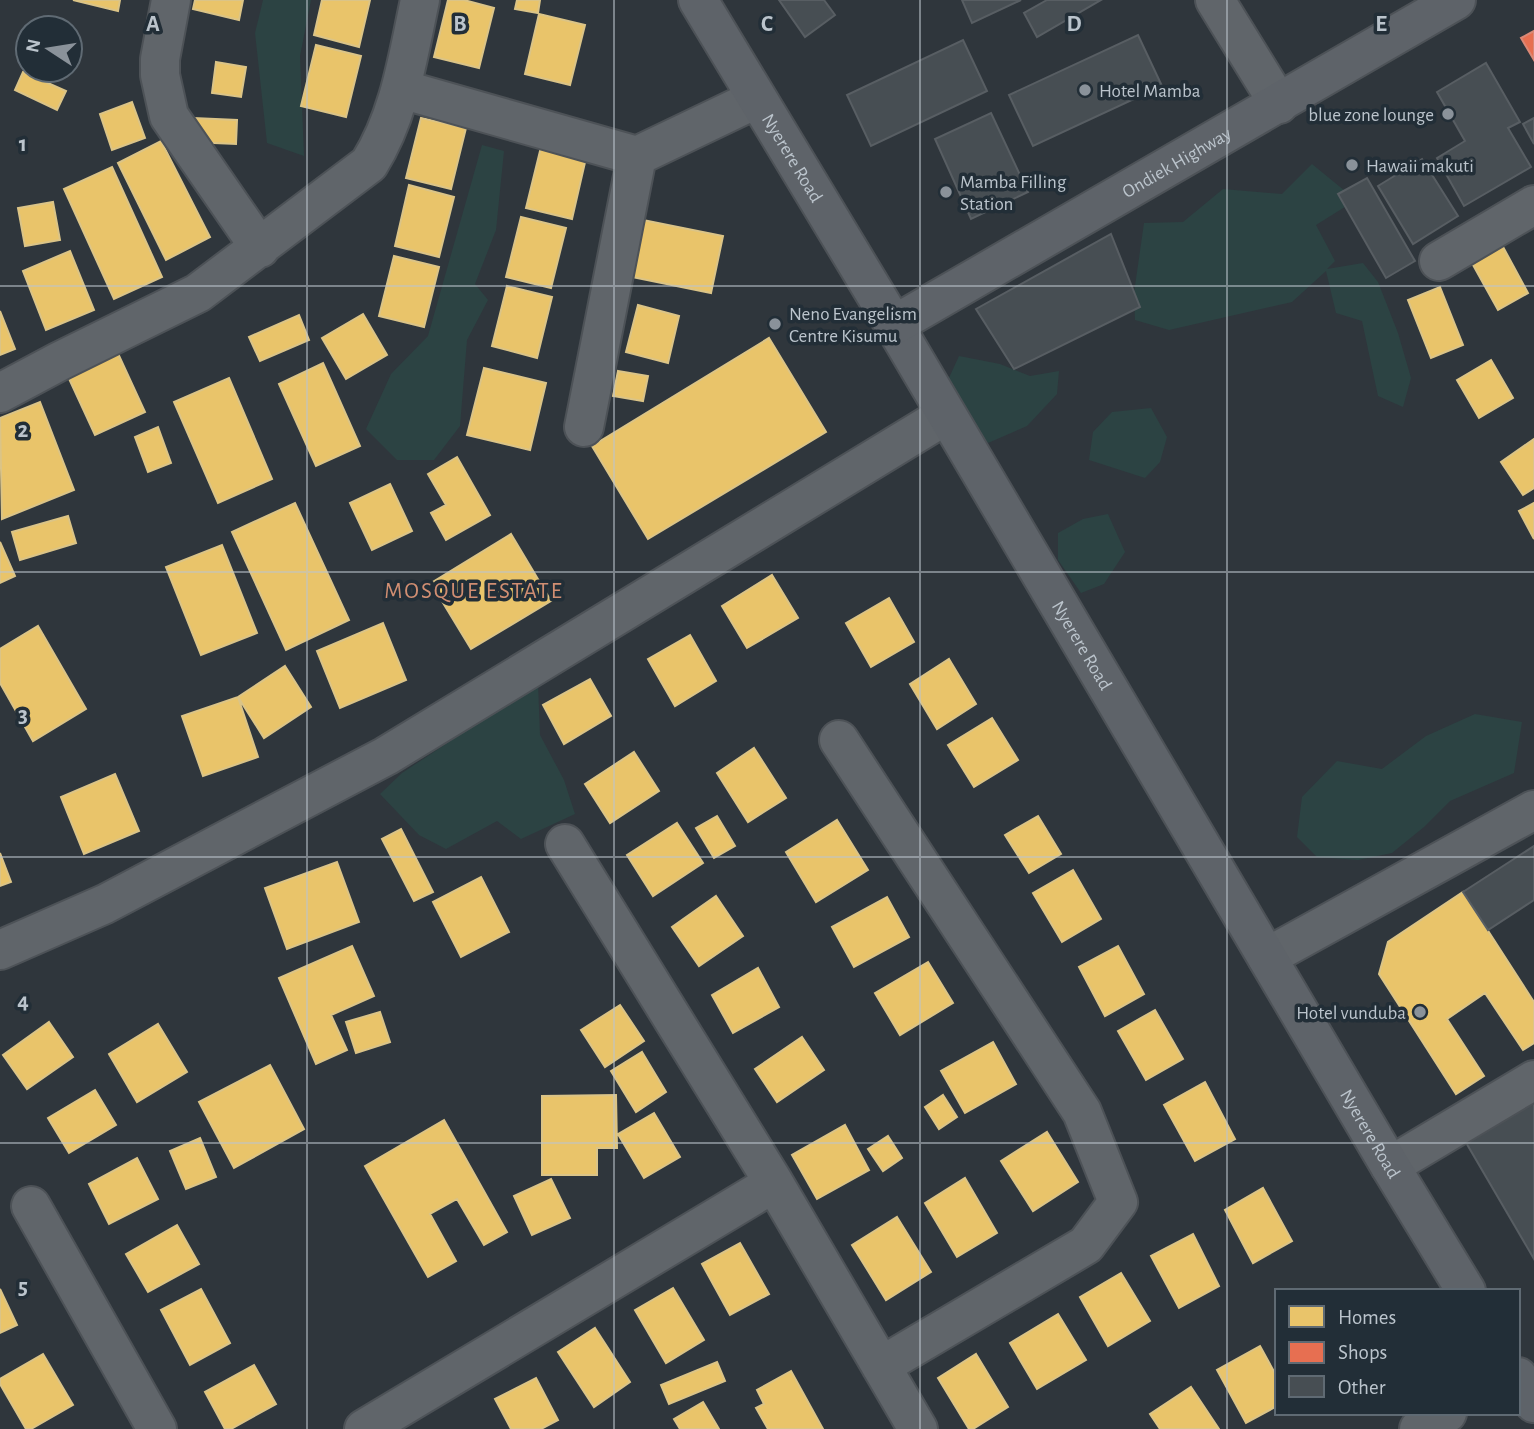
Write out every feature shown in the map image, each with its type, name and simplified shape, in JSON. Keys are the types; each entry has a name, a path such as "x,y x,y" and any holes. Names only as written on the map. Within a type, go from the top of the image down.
{"main road":[{"name":"Nyerere Road","path":"698,0 894,325 1465,1289"},
{"name":"Ondiek Highway","path":"894,325 1456,0"},
{"path":"1520,1378 1534,1403"}],"street":[{"path":"171,0 160,59 161,90 169,116 260,248"},
{"path":"0,393 198,293 369,164 383,139 401,89 420,0"},
{"path":"1215,0 1279,104"},
{"path":"401,89 637,156 756,99"},
{"path":"584,427 637,156"},
{"path":"1439,261 1534,205"},
{"path":"0,950 105,904 386,756 946,415"},
{"path":"839,740 1082,1112 1118,1202 1086,1245 881,1366"},
{"path":"1267,957 1534,810"},
{"path":"565,844 774,1183 918,1429"},
{"path":"1390,1166 1534,1080"},
{"path":"364,1429 774,1183"},
{"path":"31,1206 158,1429"},
{"path":"1419,1429 1444,1415"}],"green space":[{"path":"263,0 311,0 300,56 304,156 267,143 255,33"},
{"path":"482,145 504,151 496,230 475,284 488,300 467,340 460,426 434,460 397,460 366,429 391,374 428,336"},
{"path":"1312,164 1356,200 1316,225 1335,261 1327,269 1363,263 1378,282 1398,333 1411,378 1403,407 1378,396 1362,321 1336,313 1326,271 1292,302 1169,330 1135,320 1134,293 1144,223 1183,222 1223,189 1282,194"},
{"path":"959,356 1000,364 1030,376 1059,371 1057,394 1027,426 988,443 960,415 948,380"},
{"path":"1151,408 1167,437 1160,462 1145,478 1089,460 1093,432 1112,412"},
{"path":"1108,514 1125,552 1104,584 1081,593 1058,560 1058,533 1083,519"},
{"path":"538,683 540,735 564,780 575,814 521,839 497,821 446,849 419,835 380,794 402,773"},
{"path":"1475,714 1522,722 1514,773 1450,801 1392,853 1358,860 1317,857 1297,837 1302,797 1337,761 1382,769 1426,736"}],"building: Homes":[{"path":"73,0 120,0 118,11"},
{"path":"195,0 243,0 239,20 193,9"},
{"path":"322,0 370,0 359,47 314,35"},
{"path":"448,0 464,0 494,8 479,68 434,57"},
{"path":"517,0 540,0 538,13 515,9"},
{"path":"539,14 585,25 570,85 525,74"},
{"path":"316,45 361,56 346,117 301,106"},
{"path":"216,62 246,67 241,97 212,93"},
{"path":"18,84 50,84 66,91 57,110 15,90"},
{"path":"132,102 145,138 112,150 100,114"},
{"path":"193,118 237,120 236,144 191,142"},
{"path":"421,118 466,128 451,189 406,178"},
{"path":"161,141 210,237 166,260 118,163"},
{"path":"541,147 586,158 572,219 526,208"},
{"path":"112,167 162,277 114,299 64,189"},
{"path":"409,185 454,197 439,257 395,246"},
{"path":"53,202 60,240 25,246 18,208"},
{"path":"521,217 566,228 551,288 506,277"},
{"path":"643,220 723,236 711,293 632,277"},
{"path":"1502,245 1528,293 1498,310 1472,263"},
{"path":"70,251 94,310 46,330 23,271"},
{"path":"394,256 439,267 424,327 379,316"},
{"path":"507,286 552,297 537,358 492,346"},
{"path":"1440,287 1463,345 1431,358 1408,300"},
{"path":"638,305 679,316 668,363 626,352"},
{"path":"0,311 15,349 0,355"},
{"path":"363,314 387,355 346,379 322,338"},
{"path":"299,315 309,340 260,361 249,337"},
{"path":"769,338 826,432 648,539 592,446"},
{"path":"115,347 145,412 95,435 65,370"},
{"path":"1491,360 1513,398 1479,418 1457,380"},
{"path":"323,363 360,446 316,466 279,384"},
{"path":"484,368 546,383 530,450 467,435"},
{"path":"618,371 648,376 643,401 613,396"},
{"path":"229,378 272,479 218,503 174,402"},
{"path":"40,402 74,490 2,519 0,418"},
{"path":"158,427 171,463 148,472 135,437"},
{"path":"1534,439 1534,488 1523,495 1501,462"},
{"path":"457,457 490,515 446,540 431,513 446,505 428,474"},
{"path":"390,484 412,531 372,550 350,503"},
{"path":"295,503 349,620 286,650 232,532"},
{"path":"1534,503 1534,539 1519,511"},
{"path":"68,516 76,543 20,560 12,532"},
{"path":"511,534 551,601 471,649 431,583"},
{"path":"0,542 15,576 0,583"},
{"path":"222,545 257,633 201,655 166,567"},
{"path":"772,575 798,618 747,648 722,606"},
{"path":"889,598 914,642 871,667 846,623"},
{"path":"383,623 406,680 340,708 317,651"},
{"path":"38,626 86,709 33,741 0,683 0,649"},
{"path":"690,635 716,681 675,706 648,659"},
{"path":"949,659 976,704 937,729 910,684"},
{"path":"285,666 311,707 264,738 238,697"},
{"path":"590,679 611,716 564,744 543,705"},
{"path":"238,697 258,757 203,776 182,716"},
{"path":"992,718 1018,760 974,787 948,745"},
{"path":"754,748 786,798 748,822 717,773"},
{"path":"634,752 659,791 610,823 585,784"},
{"path":"115,774 139,831 84,854 61,797"},
{"path":"717,816 735,846 714,858 696,828"},
{"path":"1038,816 1061,854 1029,873 1005,835"},
{"path":"837,820 868,870 816,902 786,852"},
{"path":"677,823 703,863 653,896 627,855"},
{"path":"401,829 433,892 414,901 382,839"},
{"path":"0,853 11,882 0,886"},
{"path":"337,862 359,922 287,949 265,888"},
{"path":"1073,870 1101,919 1062,942 1033,893"},
{"path":"481,877 509,932 461,957 433,902"},
{"path":"1463,892 1534,1002 1534,1043 1523,1050 1485,993 1447,1019 1484,1076 1456,1094 1379,974 1388,942"},
{"path":"716,896 743,936 699,966 672,927"},
{"path":"887,897 909,937 854,967 832,927"},
{"path":"352,946 374,996 331,1015 347,1050 316,1064 279,978"},
{"path":"1118,946 1144,994 1105,1016 1079,967"},
{"path":"928,962 953,1003 900,1035 875,993"},
{"path":"758,968 779,1007 733,1033 712,995"},
{"path":"620,1005 644,1041 605,1067 581,1030"},
{"path":"1155,1010 1183,1059 1146,1080 1118,1031"},
{"path":"380,1012 390,1042 356,1053 346,1022"},
{"path":"49,1022 73,1057 27,1089 3,1055"},
{"path":"158,1024 187,1072 137,1102 109,1054"},
{"path":"802,1037 824,1070 777,1102 755,1069"},
{"path":"993,1042 1016,1084 965,1113 941,1071"},
{"path":"642,1052 666,1092 636,1112 611,1071"},
{"path":"270,1065 304,1129 234,1168 199,1102"},
{"path":"1205,1082 1235,1139 1195,1161 1164,1105"},
{"path":"95,1090 116,1125 69,1153 48,1118"},
{"path":"616,1095 617,1148 597,1148 597,1175 542,1175 542,1096"},
{"path":"943,1095 957,1117 939,1129 925,1107"},
{"path":"654,1113 680,1157 644,1178 618,1134"},
{"path":"444,1120 507,1232 484,1245 457,1199 430,1214 456,1261 428,1277 365,1166"},
{"path":"845,1125 869,1170 817,1199 792,1155"},
{"path":"1047,1132 1078,1182 1033,1211 1001,1161"},
{"path":"888,1136 902,1158 883,1171 868,1149"},
{"path":"200,1138 216,1177 186,1189 170,1151"},
{"path":"137,1158 158,1199 109,1224 89,1184"},
{"path":"965,1178 997,1233 957,1257 925,1203"},
{"path":"551,1179 570,1218 532,1235 514,1196"},
{"path":"1263,1188 1292,1241 1253,1263 1225,1210"},
{"path":"897,1217 931,1272 886,1300 852,1245"},
{"path":"177,1225 199,1264 148,1292 126,1254"},
{"path":"1193,1234 1219,1286 1179,1308 1151,1256"},
{"path":"740,1243 769,1294 730,1315 702,1264"},
{"path":"1121,1273 1150,1321 1108,1346 1080,1297"},
{"path":"673,1288 704,1340 666,1363 635,1310"},
{"path":"0,1289 17,1325 0,1333"},
{"path":"201,1289 230,1343 190,1365 161,1310"},
{"path":"1058,1314 1086,1360 1037,1389 1010,1343"},
{"path":"595,1328 630,1382 594,1407 558,1352"},
{"path":"1260,1346 1275,1373 1275,1407 1246,1423 1217,1370"},
{"path":"43,1354 73,1405 31,1429 26,1429 0,1384 0,1379"},
{"path":"976,1354 1008,1407 969,1429 938,1378"},
{"path":"717,1362 725,1381 669,1404 661,1385"},
{"path":"254,1365 276,1404 231,1429 225,1429 205,1392"},
{"path":"791,1371 823,1429 768,1429 756,1408 764,1404 757,1390"},
{"path":"536,1378 558,1420 541,1429 511,1429 495,1399"},
{"path":"1191,1387 1219,1429 1160,1429 1150,1414"},
{"path":"703,1402 719,1429 680,1429 674,1419"}],"building: Shops":[{"path":"1534,31 1534,60 1521,38"}],"building: Other":[{"path":"779,0 824,0 835,15 805,37"},
{"path":"962,0 1021,0 972,23"},
{"path":"1047,0 1101,0 1037,37 1024,13"},
{"name":"Hotel Mamba","path":"1138,35 1162,86 1033,146 1009,95"},
{"path":"963,40 987,91 871,146 847,95"},
{"path":"1486,63 1520,122 1508,128 1531,167 1464,206 1437,158 1465,141 1437,92"},
{"path":"991,113 1028,192 971,219 935,139"},
{"path":"1534,118 1534,144 1523,124"},
{"path":"1422,159 1458,216 1413,244 1378,186"},
{"path":"1367,178 1415,261 1386,278 1338,194"},
{"path":"1111,234 1140,307 1014,369 976,309"},
{"path":"1534,846 1534,900 1488,930 1463,892"},
{"path":"1534,1091 1534,1259 1461,1134"}],"place":[{"name":"Hotel Mamba","path":"1085,90"},
{"name":"blue zone lounge","path":"1448,114"},
{"name":"Hawaii makuti","path":"1352,165"},
{"name":"Mamba Filling Station","path":"946,192"},
{"name":"Neno Evangelism Centre Kisumu","path":"775,324"},
{"name":"Hotel vunduba","path":"1420,1012"}],"district":[{"name":"MOSQUE ESTATE","path":"474,590"}]}
